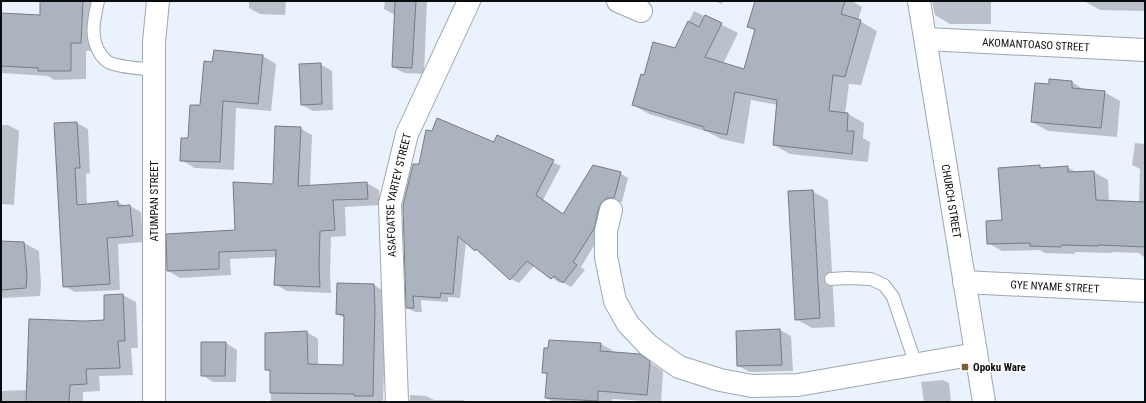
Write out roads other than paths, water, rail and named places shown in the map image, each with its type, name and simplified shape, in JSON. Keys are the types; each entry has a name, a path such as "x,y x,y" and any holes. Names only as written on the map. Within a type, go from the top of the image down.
{"street":[{"name":"ATUMPAN STREET","path":"154,402 154,42 158,1"},
{"name":"ASAFOATSE YARTEY STREET","path":"397,402 390,204 407,134 469,1"},
{"path":"618,1 642,11"},
{"name":"CHURCH STREET","path":"919,1 984,402"},
{"name":"AKOMANTOASO STREET","path":"926,39 1145,50"},
{"path":"612,210 606,231 606,257 615,301 628,324 648,345 679,367 720,380 752,386 798,385 976,354"},
{"name":"GYE NYAME STREET","path":"964,282 1145,291"}],"lane":[{"path":"98,1 93,27 93,38 97,49 106,61 119,65 154,70"},
{"path":"831,279 871,279 884,285 893,297 916,365"}],"place":[{"name":"Opoku Ware","path":"965,367"}]}
